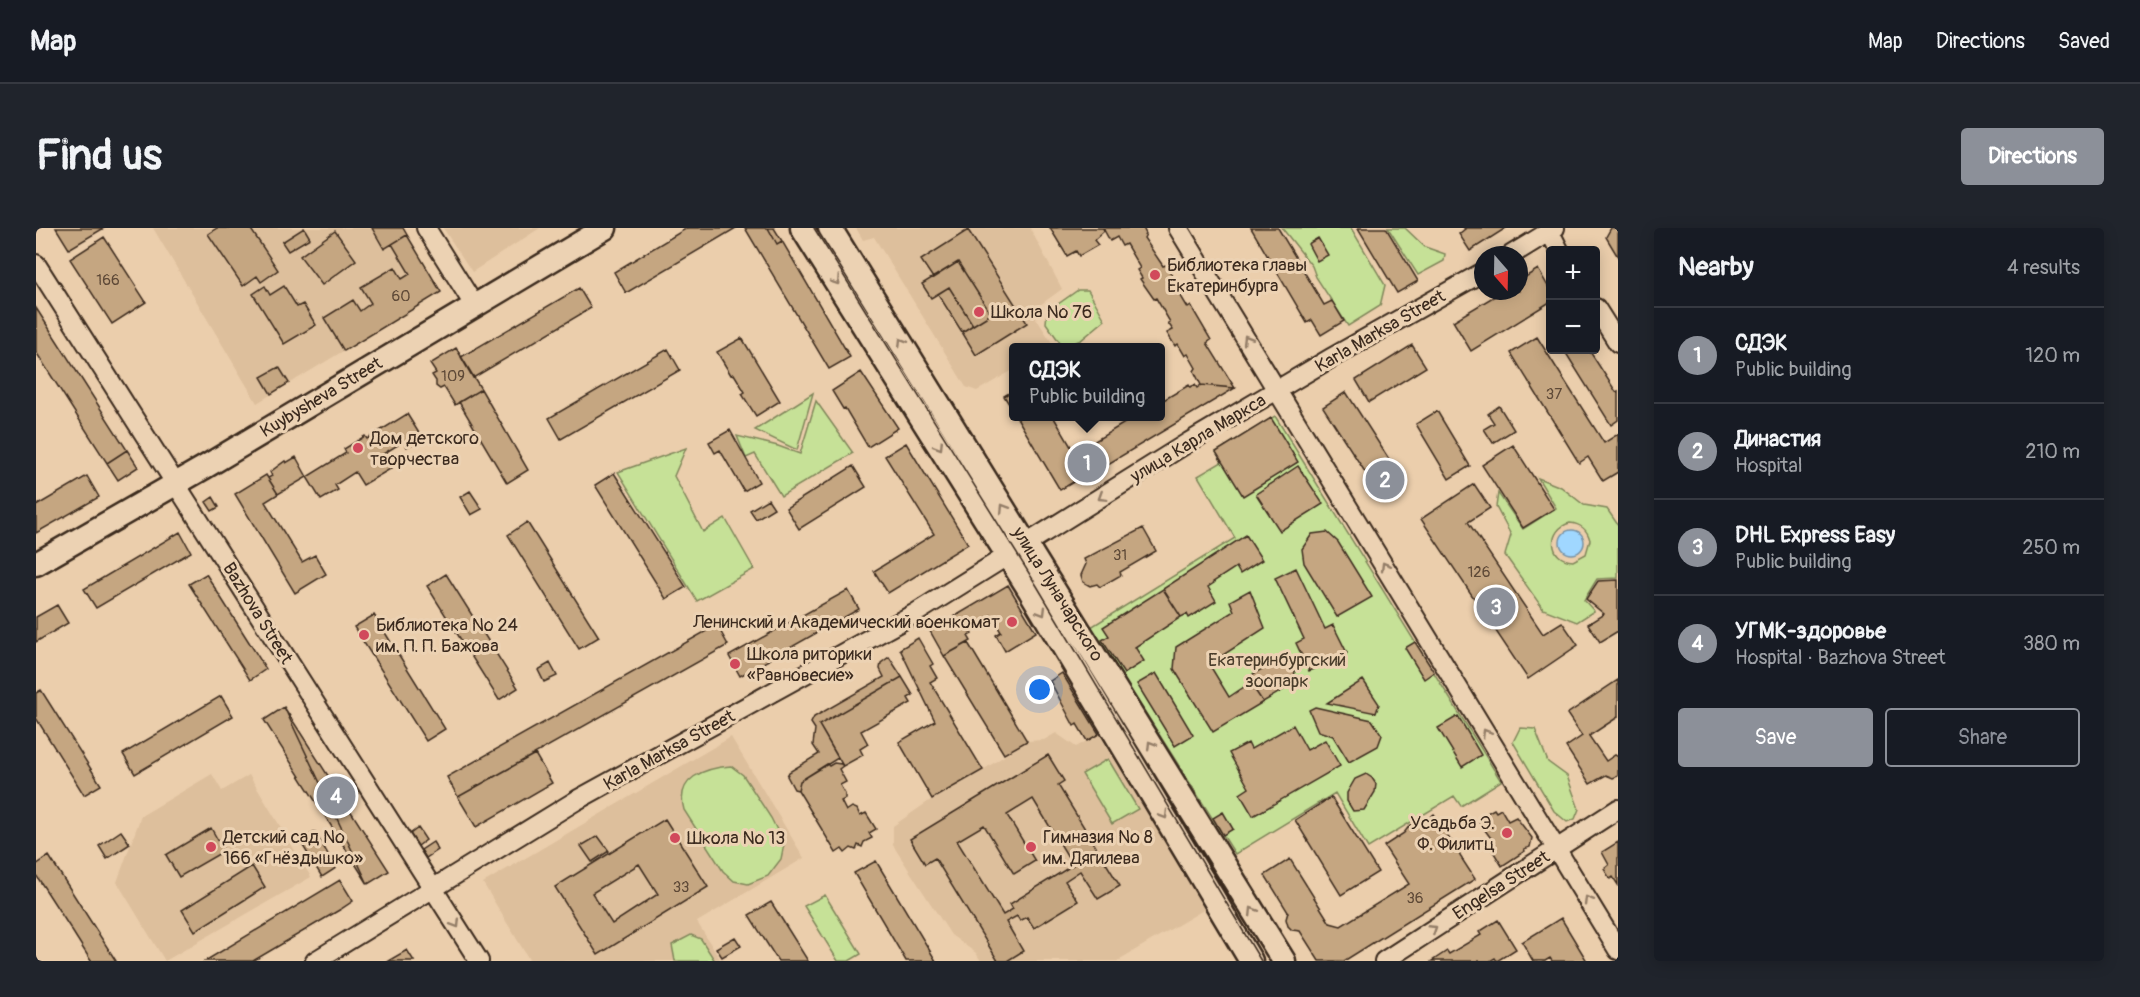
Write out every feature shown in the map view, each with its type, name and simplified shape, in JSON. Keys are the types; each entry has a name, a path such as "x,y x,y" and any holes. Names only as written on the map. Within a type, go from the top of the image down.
{"main road":[{"name":"Kuybysheva Street","path":"36,564 176,484 605,228"},
{"name":"улица Луначарского","path":"802,228 1017,550 1284,961"},
{"name":"улица Луначарского","path":"830,228 1251,961"}],"street":[{"path":"426,228 474,305"},
{"path":"1178,228 1618,950"},
{"path":"1524,246 1550,229 1557,246"},
{"name":"Bazhova Street","path":"36,264 479,961"},
{"name":"Karla Marksa Street","path":"1277,390 1474,277"},
{"path":"1600,314 1618,343"},
{"name":"улица Карла Маркса","path":"1017,550 1189,442 1277,390"},
{"name":"Karla Marksa Street","path":"315,961 577,800 884,631 1017,550"},
{"name":"Engelsa Street","path":"1384,961 1618,809"}],"shaded area":[{"path":"153,228 403,228 441,292 257,403"},
{"path":"443,228 540,228 472,272"},
{"name":"Школа № 76","path":"856,228 1030,228 1062,289 1040,305 1036,318 1052,343 1009,343 1009,372 977,391 966,387 874,237 863,240"},
{"name":"Гимназия № 8 им. Дягилева","path":"1056,733 1076,747 1099,734 1205,909 1120,959 1121,961 981,961 976,953 951,935 896,850 893,844 893,826 932,799 983,770 1027,741 1044,740"},
{"name":"Школа № 13","path":"731,737 804,858 697,922 721,961 530,961 483,883"},
{"name":"Детский сад № 166 «Гнёздышко»","path":"212,774 222,791 249,775 311,877 165,961 117,882 141,816"}],"green space":[{"path":"1282,228 1351,228 1385,285 1380,306 1348,326 1316,277 1312,266"},
{"path":"1388,228 1405,228 1425,247 1445,254 1444,261 1418,275"},
{"path":"1078,290 1088,290 1105,320 1081,340 1073,343 1060,343 1046,323 1047,312"},
{"path":"813,393 797,450 755,430"},
{"path":"816,401 853,453 781,496 755,454 746,458 737,436 800,454"},
{"name":"Екатеринбургский зоопарк","path":"1275,416 1501,781 1461,806 1454,796 1368,848 1335,793 1235,854 1091,627 1235,538 1198,476 1222,462 1216,452"},
{"path":"686,448 674,476 703,532 725,518 754,569 697,601 618,472"},
{"path":"1538,478 1561,487 1584,505 1607,509 1618,525 1618,578 1597,579 1584,600 1594,611 1577,622 1543,609 1505,555 1511,535 1496,507 1498,493 1523,529 1556,508","holes":["1574,524 1583,528 1590,540 1586,554 1573,561 1565,559 1555,550 1554,537 1562,526"]},
{"path":"1520,728 1535,729 1548,762 1567,776 1579,809 1575,819 1567,822 1554,811 1513,742"},
{"path":"1108,759 1138,809 1112,824 1082,774"},
{"path":"731,766 743,775 771,818 784,844 781,859 768,876 748,884 734,881 723,871 684,810 682,799 684,790 694,777 711,769"},
{"path":"825,895 861,954 849,961 838,961 804,906"},
{"path":"691,935 701,939 715,961 675,961 672,945"}],"water":[{"path":"1572,530 1581,533 1584,542 1581,551 1572,554 1563,551 1560,542 1563,533"}],"building":[{"path":"56,228 104,228 69,249"},
{"path":"217,228 250,228 278,270 261,282 257,276 243,286 208,234"},
{"path":"304,228 310,238 288,251 282,242"},
{"path":"372,228 403,228 407,235 384,249"},
{"path":"687,228 736,228 626,293 614,272"},
{"path":"745,228 768,228 777,244 782,241 850,357 829,369"},
{"path":"768,228 774,228 782,241 777,244"},
{"path":"1050,228 1103,228 1104,231 1094,240 1098,245 1079,256 1076,251 1067,256"},
{"path":"1103,228 1143,228 1146,234 1144,238 1163,266 1166,265 1188,308 1191,306 1211,340 1207,343 1235,388 1201,385 1194,371 1196,368 1188,354 1185,356 1178,344 1175,346 1167,333 1173,330 1168,323 1170,322 1156,298 1154,299 1140,279 1142,278 1137,270 1140,268 1126,244 1122,246 1117,237 1110,241"},
{"path":"1251,228 1278,228 1324,305 1332,301 1344,321 1321,335 1312,320 1307,323"},
{"path":"1358,228 1386,228 1418,281 1397,293"},
{"path":"1506,228 1478,246 1474,246 1470,251 1459,234 1465,229"},
{"path":"1611,228 1618,228 1618,257 1606,237"},
{"path":"968,230 1027,323 976,355 962,332 991,314 958,262 933,278 921,260"},
{"path":"335,231 356,260 322,285 300,256"},
{"path":"407,235 441,292 344,351 324,318 353,300 360,311 371,303 361,287 395,267 402,279 410,274 392,244"},
{"path":"104,237 146,302 112,324 70,259"},
{"path":"1318,238 1328,255 1317,261 1308,244"},
{"path":"958,262 991,314 973,325 949,287 931,298 922,284"},
{"path":"1538,269 1546,283 1546,304 1471,351 1453,321 1488,300 1528,300 1528,275"},
{"path":"265,286 270,295 284,286 297,307 303,304 316,325 284,344 253,294"},
{"path":"949,287 973,325 962,332 938,294"},
{"path":"579,288 591,308 473,378 461,357"},
{"path":"36,308 127,450 107,463 36,352"},
{"path":"1537,337 1604,443 1618,434 1618,472 1603,481 1588,457 1579,463 1511,353"},
{"path":"742,338 780,401 756,416 742,394 745,392 717,352"},
{"path":"1412,345 1426,367 1369,402 1356,380"},
{"path":"456,348 481,389 455,405 444,387 440,389 436,386 432,375 436,373 430,364"},
{"path":"668,349 680,370 561,439 549,418"},
{"path":"1567,354 1592,354 1616,392 1618,391 1618,420 1611,425"},
{"path":"279,367 289,383 271,394 261,377"},
{"path":"861,372 898,428 868,447 832,391"},
{"path":"1189,385 1190,387 1195,385 1197,388 1201,385 1235,388 1088,476 1075,453 1128,421 1165,421 1165,399"},
{"path":"481,389 528,470 507,483 459,402"},
{"path":"1346,392 1403,481 1380,495 1323,407"},
{"path":"1009,393 1009,404 1004,396"},
{"path":"1499,406 1514,430 1493,443 1484,429 1494,423 1488,414"},
{"path":"1437,411 1470,466 1449,479 1416,424"},
{"path":"407,414 422,438 407,447 404,441 383,454 392,468 363,485 355,472 335,485 338,490 321,500 307,477 346,453 344,449 365,436 367,439"},
{"path":"1271,418 1298,462 1243,496 1216,452"},
{"path":"1019,421 1056,421 1087,474 1060,490"},
{"path":"730,430 759,482 744,491 720,450 715,453 709,442"},
{"path":"906,443 968,544 888,593 874,571 934,534 885,456"},
{"path":"1513,445 1554,509 1523,528 1482,465"},
{"path":"127,450 138,467 118,480 107,463"},
{"path":"296,457 307,477 278,494 268,478 272,476 270,472 285,461 286,463"},
{"path":"853,466 866,487 799,529 786,508"},
{"path":"1298,466 1323,504 1280,531 1256,494"},
{"path":"614,473 686,587 666,599 595,485"},
{"path":"266,475 278,494 265,502 302,562 315,555 326,574 295,593 235,494"},
{"path":"87,476 99,497 36,533 36,506"},
{"path":"1474,484 1490,508 1468,522 1543,634 1562,622 1578,645 1528,679 1421,519"},
{"path":"470,491 482,509 471,515 460,497"},
{"path":"213,497 219,507 212,511 206,502"},
{"path":"768,499 774,508 756,519 750,510"},
{"path":"527,522 599,637 579,649 508,535"},
{"path":"1143,528 1156,551 1120,572 1121,575 1100,587 1097,584 1090,586 1083,582 1081,575 1086,564 1084,559"},
{"path":"180,532 191,552 96,608 84,589"},
{"path":"1327,532 1338,542 1372,597 1337,617 1304,563 1302,549 1312,534"},
{"path":"1246,535 1262,560 1240,574 1236,567 1213,582 1208,587 1216,601 1189,618 1187,614 1181,617 1163,589"},
{"path":"1296,568 1325,629 1333,625 1347,653 1309,671 1296,643 1304,639 1275,578"},
{"path":"206,574 266,669 250,680 189,584"},
{"path":"446,574 518,688 499,700 427,586"},
{"path":"1618,580 1618,631 1600,642 1588,624 1604,614 1586,599 1598,581"},
{"name":"Ленинский и Академический военкомат","path":"1008,585 1036,632 1005,651 996,635 1001,632 991,615 968,629 972,634 968,636 971,641 944,656 930,631"},
{"path":"1163,589 1181,617 1135,647 1144,661 1124,674 1102,640 1109,636 1103,627"},
{"path":"848,590 859,609 740,676 729,656"},
{"path":"1250,590 1265,628 1209,664 1229,697 1250,683 1263,702 1213,732 1174,669 1176,647 1234,611 1230,601"},
{"path":"57,605 68,623 36,642 36,617"},
{"path":"374,615 445,729 426,741 354,627"},
{"path":"717,625 728,645 458,797 447,777"},
{"path":"918,638 933,664 930,666 937,678 930,682 983,770 932,799 899,742 935,721 900,649"},
{"path":"1415,642 1434,672 1424,679 1405,648"},
{"path":"968,643 1027,741 1004,754 944,656"},
{"path":"889,657 902,677 819,725 838,758 800,781 798,790 794,789 787,776 789,772 819,754 813,745 815,729 811,723 814,717 884,677 880,669 881,663"},
{"path":"1286,660 1295,670 1294,680 1290,686 1263,702 1250,683 1253,674 1276,661"},
{"path":"550,663 557,676 544,682 538,670"},
{"path":"1062,673 1099,734 1087,741 1077,724 1074,726 1050,681"},
{"path":"1156,673 1193,735 1175,746 1137,684"},
{"path":"902,677 913,695 908,698 911,703 861,731 868,744 860,749 863,755 843,766 819,725"},
{"path":"1363,680 1379,704 1376,713 1327,703"},
{"path":"1618,680 1618,717 1589,736 1606,761 1615,755 1618,757 1618,776 1613,778 1606,775 1590,784 1566,747 1582,736 1567,714"},
{"path":"41,690 101,785 84,795 36,718 36,693"},
{"path":"221,696 233,716 135,774 123,754"},
{"path":"284,707 389,871 368,884"},
{"path":"284,707 368,884 264,720"},
{"path":"1315,707 1372,720 1382,735 1378,746 1349,762 1333,736 1318,731 1309,710"},
{"path":"1458,716 1481,755 1462,767 1438,728"},
{"path":"1293,725 1307,750 1325,740 1340,766 1253,816 1240,794 1249,788 1229,753 1248,743 1251,749"},
{"path":"535,754 552,783 476,827 458,797"},
{"path":"1048,755 1064,781 1058,785 1120,886 1098,899 1080,871 1065,881 1078,901 1034,928 1027,917 1020,921 1017,916 1006,922 1023,951 1007,961 998,961 935,858 925,864 910,839","holes":["1033,799 1073,865 1010,904 1013,909 1003,915 957,841 984,825 1014,874 1035,861 1007,815"]},
{"path":"834,763 843,766 839,769 846,782 840,785 845,794 845,799 841,801 846,811 852,807 857,809 860,816 866,813 876,829 869,833 872,838 864,842 862,847 858,845 856,850 851,848 845,853 842,849 836,853 798,790 800,781 827,764 829,766"},
{"path":"1366,774 1376,784 1375,792 1364,810 1353,811 1347,801 1347,793 1355,779"},
{"path":"1331,797 1378,872 1341,895 1295,820"},
{"name":"Усадьба Э. Ф. Филитц","path":"1494,809 1496,812 1501,809 1508,821 1516,817 1532,838 1530,847 1502,866 1491,848 1496,845 1479,822 1487,818 1485,814"},
{"path":"1223,812 1233,829 1223,835 1213,818"},
{"path":"1434,814 1450,840 1458,846 1460,856 1475,879 1344,961 1319,961 1300,931 1292,930 1288,926 1286,919 1288,912 1265,875 1290,859 1330,923 1341,926 1409,884 1384,846 1404,833 1410,825 1420,824"},
{"path":"665,819 708,887 598,955 555,887","holes":["639,864 658,894 612,924 592,893"]},
{"path":"211,828 224,851 179,877 166,855"},
{"path":"418,828 426,840 418,846 410,834"},
{"path":"121,831 130,844 107,859 99,846"},
{"path":"315,832 336,868 322,877 300,841"},
{"path":"598,836 609,851 592,862 581,846"},
{"path":"433,842 438,850 426,858 421,850"},
{"path":"1618,842 1618,885 1613,877 1610,879 1604,869 1609,865 1602,852"},
{"path":"49,856 116,961 91,961 36,875 36,865"},
{"path":"876,861 936,961 906,961 854,873"},
{"path":"252,866 265,887 195,931 182,910"},
{"path":"340,880 353,901 341,909 253,961 205,961"},
{"path":"771,902 808,961 778,961 749,915"},
{"path":"1561,918 1587,961 1552,961 1550,958 1545,961 1533,961 1522,942"},
{"path":"1498,920 1516,949 1497,961 1495,958 1490,961 1432,961 1447,951 1449,954 1481,935 1479,932"},
{"path":"735,937 741,946 722,957 716,948"},
{"path":"407,950 414,961 388,961"}],"tram line":[{"path":"814,228 1037,586 1261,961"}],"place":[{"name":"Библиотека главы Екатеринбурга","path":"1155,275"},
{"name":"Школа № 76","path":"979,312"},
{"name":"Дом детского творчества","path":"358,448"},
{"name":"СДЭК","path":"1087,463"},
{"name":"Династия","path":"1385,480"},
{"name":"DHL Express Easy","path":"1496,607"},
{"name":"Ленинский и Академический военкомат","path":"1012,622"},
{"name":"Библиотека № 24 им. П. П. Бажова","path":"364,635"},
{"name":"Школа риторики «Равновесие»","path":"735,664"},
{"name":"УГМК-здоровье","path":"336,796"},
{"name":"Усадьба Э. Ф. Филитц","path":"1507,833"},
{"name":"Школа № 13","path":"675,838"},
{"name":"Детский сад № 166 «Гнёздышко»","path":"211,847"},
{"name":"Гимназия № 8 им. Дягилева","path":"1031,847"}]}
